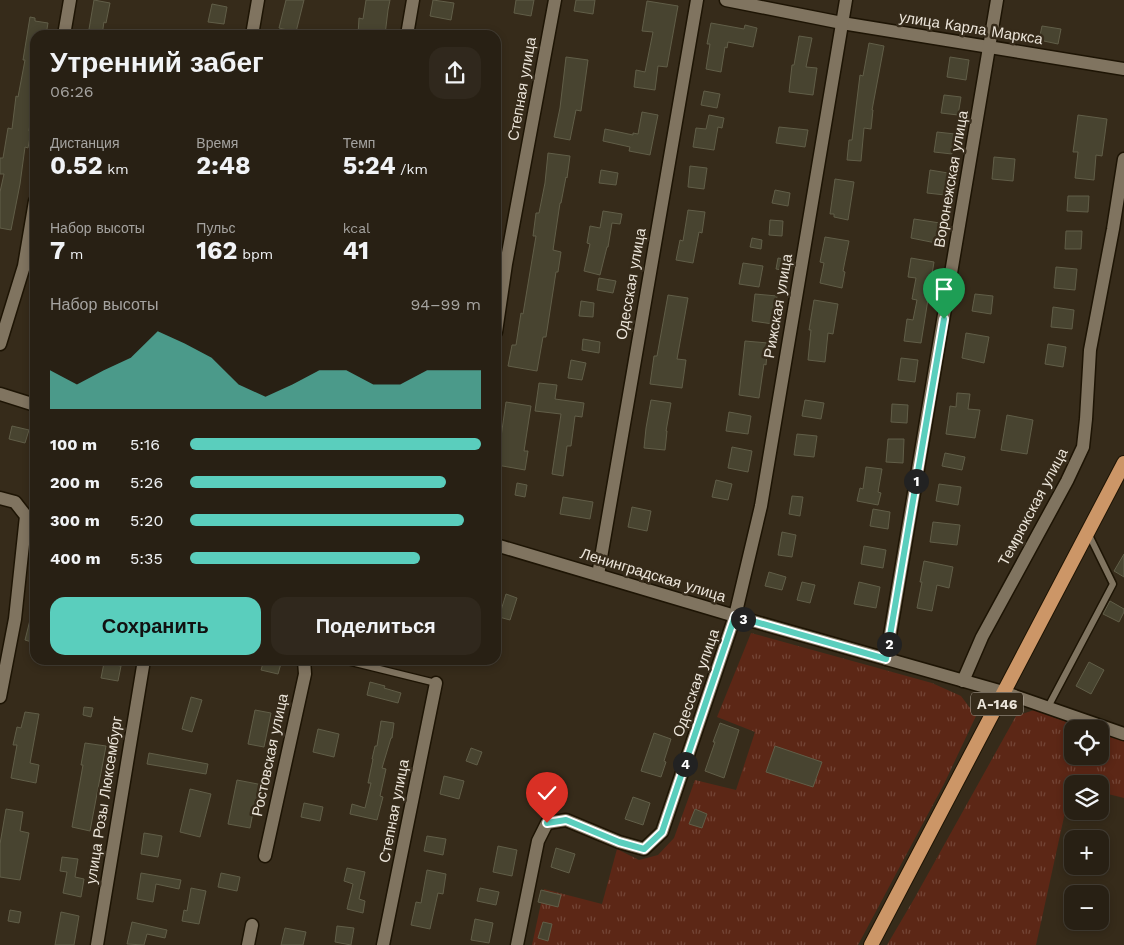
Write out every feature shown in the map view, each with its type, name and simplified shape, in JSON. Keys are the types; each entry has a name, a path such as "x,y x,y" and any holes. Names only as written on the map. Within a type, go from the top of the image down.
{"highway":[{"name":"А-146","path":"871,945 1124,463"}],"street":[{"path":"65,30 70,0"},
{"path":"253,30 258,0"},
{"path":"408,30 413,0"},
{"name":"Степная улица","path":"501,298 555,0"},
{"name":"Одесская улица","path":"598,575 697,0"},
{"name":"улица Карла Маркса","path":"726,0 842,23 1124,69"},
{"name":"Рижская улица","path":"735,616 761,506 846,0"},
{"name":"Воронежская улица","path":"886,659 997,0"},
{"name":"Темрюкская улица","path":"964,681 982,637 1067,481 1083,447 1090,350 1124,160"},
{"path":"0,344 24,266 30,231"},
{"path":"0,394 30,403"},
{"path":"0,498 15,502 26,516 15,619 0,697"},
{"name":"Ленинградская улица","path":"501,546 735,616 1003,692 1124,734"},
{"name":"Одесская улица","path":"517,945 538,841 547,823 566,820 619,842 644,849 662,832 735,616"},
{"name":"улица Розы Люксембург","path":"96,945 143,665"},
{"name":"Ростовская улица","path":"265,856 305,674 304,665"},
{"name":"Степная улица","path":"383,945 436,683"},
{"path":"248,945 252,924"}],"lane":[{"path":"1048,707 1113,584 1088,532"},
{"path":"363,665 436,683"}],"green space":[{"path":"751,633 932,683 961,696 976,716 944,784 858,945 532,945 544,889 602,904 617,849 639,860 658,855 674,838 695,780 736,790 755,732 717,717"},
{"path":"1034,710 1064,721 1064,765 1109,765 1109,737 1124,741 1124,798 1109,794 1109,775 1064,775 1064,817 1036,945 887,945 914,899 1016,716"}],"building":[{"path":"94,0 110,3 103,30 89,30"},
{"path":"286,0 304,0 296,30 279,28"},
{"path":"366,0 390,0 386,30 358,30 359,18 363,19"},
{"path":"433,0 454,3 451,20 430,16"},
{"path":"516,0 534,0 531,16 514,13"},
{"path":"576,0 595,0 593,14 574,11"},
{"path":"647,1 678,6 667,67 658,66 655,90 634,87 636,70 645,72 653,32 642,31"},
{"path":"212,4 227,7 224,24 208,22"},
{"path":"30,17 35,18 35,21 48,23 47,30 30,30 30,137 28,148 25,147 11,230 0,228 0,192 4,174 0,174 0,158 3,158 8,128 12,129 16,96 18,97 25,60 23,60"},
{"path":"711,23 744,29 745,25 757,28 753,47 728,42 727,48 725,47 721,72 706,69 710,44 707,44"},
{"path":"1042,26 1061,29 1058,44 1039,40"},
{"path":"799,36 812,38 806,67 817,68 813,95 789,92 792,65 794,65"},
{"path":"869,43 884,46 872,110 871,129 864,128 861,161 847,160 849,140 852,140 860,75 863,76"},
{"path":"566,57 588,60 581,111 576,110 570,140 554,137 560,108"},
{"path":"950,57 969,60 966,80 947,77"},
{"path":"704,91 720,94 717,108 701,105"},
{"path":"944,95 961,97 958,115 941,113"},
{"path":"642,112 658,115 650,155 629,151 630,147 603,141 605,129 633,135 633,133 638,134"},
{"path":"709,115 724,118 722,128 718,127 714,150 693,147 696,128 706,129"},
{"path":"1078,115 1107,119 1102,156 1096,155 1094,180 1075,178 1078,152 1073,152"},
{"path":"779,127 808,130 805,147 776,143"},
{"path":"937,132 955,134 952,154 934,152"},
{"path":"548,153 570,156 553,250 561,252 558,272 556,272 546,337 543,337 537,371 508,366 512,345 516,345 521,313 523,314 536,236 533,236 536,213 539,213 545,183"},
{"path":"994,157 1015,159 1013,181 992,179"},
{"path":"690,166 707,168 704,189 688,187"},
{"path":"601,170 618,173 616,185 599,183"},
{"path":"930,170 948,173 945,195 927,193"},
{"path":"835,179 854,182 848,220 834,217 834,214 830,214"},
{"path":"775,190 790,193 788,206 772,203"},
{"path":"1068,196 1089,196 1088,212 1067,211"},
{"path":"688,210 705,212 702,233 699,232 693,263 676,260 680,240 683,241"},
{"path":"603,211 622,214 620,224 612,223 600,275 584,271 590,244 587,243 590,226 600,228"},
{"path":"914,219 940,223 936,243 911,238"},
{"path":"770,220 783,221 782,236 769,235"},
{"path":"1066,231 1082,231 1081,249 1065,249"},
{"path":"825,237 849,241 843,271 845,272 842,288 820,283 824,263 820,262"},
{"path":"752,238 762,240 761,249 750,247"},
{"path":"778,258 789,260 787,271 776,269"},
{"path":"911,258 934,262 921,343 904,341 907,319 913,320 917,300 912,299 916,278 908,277"},
{"path":"743,263 763,266 759,287 739,284"},
{"path":"1056,267 1077,269 1075,290 1054,288"},
{"path":"599,278 616,281 613,293 597,290"},
{"path":"755,294 777,296 773,324 752,321"},
{"path":"975,294 993,296 991,314 972,311"},
{"path":"668,295 688,298 677,359 686,360 682,388 650,384 654,356 657,356"},
{"path":"814,300 838,304 833,334 828,333 825,362 808,360 811,330 809,330"},
{"path":"581,301 594,303 593,317 579,316"},
{"path":"1053,307 1074,310 1072,329 1051,327"},
{"path":"966,333 989,337 984,363 962,358"},
{"path":"583,339 600,342 599,353 582,350"},
{"path":"745,341 768,343 766,365 764,364 759,398 739,395"},
{"path":"1048,344 1066,347 1063,367 1045,364"},
{"path":"901,358 918,360 915,382 898,380"},
{"path":"571,360 586,363 582,380 568,378"},
{"path":"539,383 557,385 555,399 584,403 582,417 575,416 571,446 567,446 563,476 552,474 561,414 535,411"},
{"path":"957,393 970,394 968,409 980,410 975,438 946,434 950,406 956,407"},
{"path":"651,400 671,403 665,450 644,448"},
{"path":"805,400 824,403 821,419 802,416"},
{"path":"506,402 531,406 524,451 528,451 525,470 501,466 501,437"},
{"path":"892,404 908,405 907,423 891,422"},
{"path":"729,412 751,416 748,434 726,431"},
{"path":"1007,415 1033,420 1027,454 1001,450"},
{"path":"12,426 29,430 25,443 9,439"},
{"path":"797,434 817,436 814,457 794,455"},
{"path":"888,439 904,439 903,463 886,462"},
{"path":"732,447 752,451 748,472 728,468"},
{"path":"945,453 965,457 962,470 942,466"},
{"path":"866,467 882,469 878,492 881,493 878,505 857,501 860,488 863,489"},
{"path":"716,480 732,484 728,500 712,497"},
{"path":"517,483 527,485 525,497 515,495"},
{"path":"939,484 961,487 958,505 936,501"},
{"path":"792,496 803,497 800,516 789,514"},
{"path":"563,497 593,502 590,519 560,514"},
{"path":"632,507 651,511 647,531 628,527"},
{"path":"873,509 890,512 888,529 870,526"},
{"path":"933,522 960,525 957,545 930,542"},
{"path":"782,532 796,535 792,557 778,555"},
{"path":"864,546 886,550 883,568 861,564"},
{"path":"1124,554 1124,577 1114,571"},
{"path":"924,561 953,567 949,588 937,585 932,611 917,608"},
{"path":"769,572 786,577 782,590 765,586"},
{"path":"802,582 815,585 810,603 797,600"},
{"path":"859,582 880,587 876,608 854,604"},
{"path":"506,594 517,598 510,620 501,618"},
{"path":"1110,601 1124,609 1119,622 1103,614"},
{"path":"30,620 30,642 25,640"},
{"path":"1089,662 1104,670 1091,694 1076,686"},
{"path":"104,665 121,666 118,681 101,678"},
{"path":"262,665 281,665 278,674 261,670"},
{"path":"370,682 401,693 398,703 367,695"},
{"path":"191,697 202,700 192,732 182,729"},
{"path":"84,707 93,708 91,717 83,715"},
{"path":"255,710 271,713 264,747 248,744"},
{"path":"25,712 39,714 30,763 39,765 36,783 11,778 17,745 13,745 17,727 21,728"},
{"path":"381,721 394,723 392,738 382,768 386,769 380,796 383,797 377,820 350,814 352,804 365,808 371,783 368,783 372,759 375,746 377,746"},
{"path":"720,723 739,730 724,778 705,771"},
{"path":"318,729 339,734 334,757 313,752"},
{"path":"654,733 671,739 661,777 641,771"},
{"path":"85,743 106,746 90,831 72,827"},
{"path":"775,746 822,762 813,787 766,772"},
{"path":"471,748 482,752 477,765 466,761"},
{"path":"149,753 208,764 206,774 147,764"},
{"path":"444,776 464,781 459,799 440,794"},
{"path":"237,780 268,786 265,804 255,802 250,828 228,824"},
{"path":"190,789 211,794 200,837 180,832"},
{"path":"633,797 650,803 643,825 625,819"},
{"path":"304,803 323,807 320,821 301,817"},
{"path":"6,809 23,812 20,831 29,833 20,880 0,877 0,844"},
{"path":"695,809 707,814 702,828 689,824"},
{"path":"144,833 162,836 158,857 141,854"},
{"path":"427,836 446,839 443,855 424,851"},
{"path":"498,846 517,850 512,876 493,872"},
{"path":"556,848 575,854 569,873 551,867"},
{"path":"62,857 78,859 75,877 84,879 81,897 63,893 67,872 60,871"},
{"path":"347,868 365,872 359,899 365,901 363,913 347,909 353,884 344,881"},
{"path":"427,870 446,874 443,894 438,893 430,929 411,925 416,902 421,903"},
{"path":"141,873 181,880 179,889 156,884 153,902 137,899"},
{"path":"221,873 240,877 237,891 218,887"},
{"path":"191,888 206,891 199,924 182,921 184,910 187,911"},
{"path":"480,888 499,892 496,905 477,901"},
{"path":"541,890 561,895 558,907 538,902"},
{"path":"10,910 21,912 19,923 8,921"},
{"path":"61,912 79,916 74,945 55,945"},
{"path":"475,919 493,923 489,943 471,940"},
{"path":"132,922 167,930 165,938 147,934 144,945 127,944"},
{"path":"543,922 552,924 548,941 538,938"},
{"path":"337,926 354,928 351,945 335,942"},
{"path":"285,928 306,932 303,945 281,945"}],"route":[{"path":"547,823 566,820 619,842 644,849 662,832 735,616 886,659 944,319"}]}
